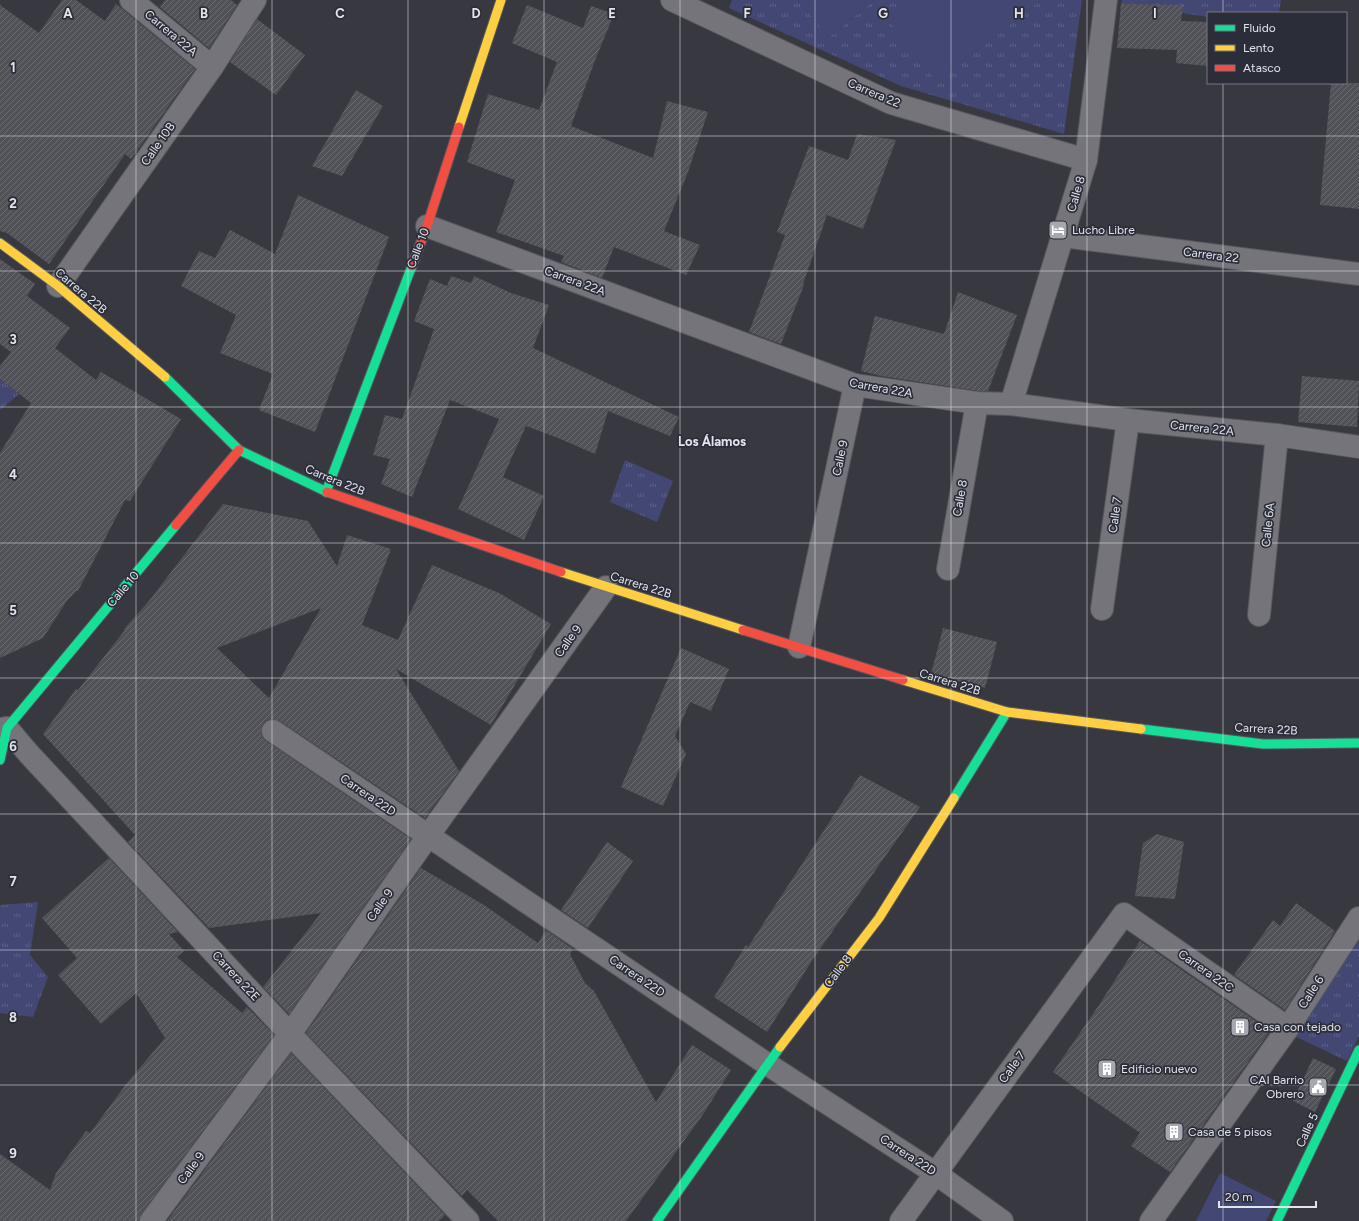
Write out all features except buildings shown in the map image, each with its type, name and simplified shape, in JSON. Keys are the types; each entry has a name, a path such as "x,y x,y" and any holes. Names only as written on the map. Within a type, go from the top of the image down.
{"street":[{"name":"Carrera 22A","path":"131,0 212,67"},
{"name":"Calle 10B","path":"58,286 212,67 255,0"},
{"name":"Calle 10","path":"326,492 427,226 501,0"},
{"name":"Carrera 22","path":"672,0 709,8 891,103 1086,160"},
{"name":"Calle 8","path":"1011,404 1086,160 1106,0"},
{"name":"Carrera 22A","path":"427,226 855,386 977,403 1011,404 1128,420 1277,435 1359,446"},
{"name":"Carrera 22","path":"1063,236 1359,274"},
{"name":"Carrera 22B","path":"0,243 58,286 169,382 239,450 326,492 606,587 1006,712 1263,744 1359,743"},
{"name":"Calle 9","path":"799,647 855,386"},
{"name":"Calle 8","path":"948,569 977,403"},
{"name":"Calle 7","path":"1102,609 1128,420"},
{"name":"Calle 6A","path":"1259,615 1277,435"},
{"name":"Calle 10","path":"0,760 4,728 239,450"},
{"name":"Calle 9","path":"151,1221 290,1034 428,836 606,587"},
{"name":"Calle 8","path":"657,1221 767,1064 879,918 1006,712"},
{"name":"Carrera 22E","path":"4,728 290,1034 468,1221"},
{"name":"Carrera 22D","path":"273,731 767,1064 935,1173 1002,1221"},
{"name":"Calle 7","path":"901,1221 1124,914"},
{"name":"Carrera 22C","path":"1124,914 1288,1028"},
{"name":"Calle 6","path":"1151,1221 1288,1028 1359,918"},
{"name":"Calle 5","path":"1278,1221 1359,1050"}],"green space":[{"path":"732,0 798,0 829,37 874,0 918,0 891,22 937,81 1041,0 1082,0 1064,134 901,86 729,8"},
{"path":"798,0 874,0 829,37"},
{"path":"918,0 1041,0 937,82 890,22"},
{"path":"1122,0 1281,0 1279,12 1207,12 1207,17 1121,4"},
{"path":"0,379 19,394 0,410"},
{"path":"625,460 673,481 657,522 610,502"},
{"path":"38,902 30,955 48,977 33,1017 0,1013 0,905"},
{"path":"1359,941 1359,1036 1347,1061 1294,1036"},
{"path":"1220,1173 1276,1201 1266,1221 1196,1221"}],"traffic: fast":[{"path":"326,492 412,266"},
{"path":"165,377 239,450 327,492"},
{"path":"0,760 7,728 176,525"},
{"path":"954,798 1007,712"},
{"path":"1141,729 1263,744 1359,743"},
{"path":"657,1221 780,1047"},
{"path":"1277,1221 1359,1050"}],"traffic: slow":[{"path":"459,127 501,0"},
{"path":"0,243 58,286 165,377"},
{"path":"561,572 743,630"},
{"path":"903,680 1007,712 1141,729"},
{"path":"780,1047 879,918 954,798"}],"traffic: jam":[{"path":"412,266 427,226 459,127"},
{"path":"176,525 239,450"},
{"path":"327,492 561,572"},
{"path":"743,630 903,680"}],"place":[{"name":"Lucho Libre","path":"1058,230"},
{"name":"Casa con tejado","path":"1240,1027"},
{"name":"Edificio nuevo","path":"1107,1069"},
{"name":"CAI Barrio Obrero","path":"1318,1087"},
{"name":"Casa de 5 pisos","path":"1174,1132"}],"district":[{"name":"Los Álamos","path":"712,441"}]}
